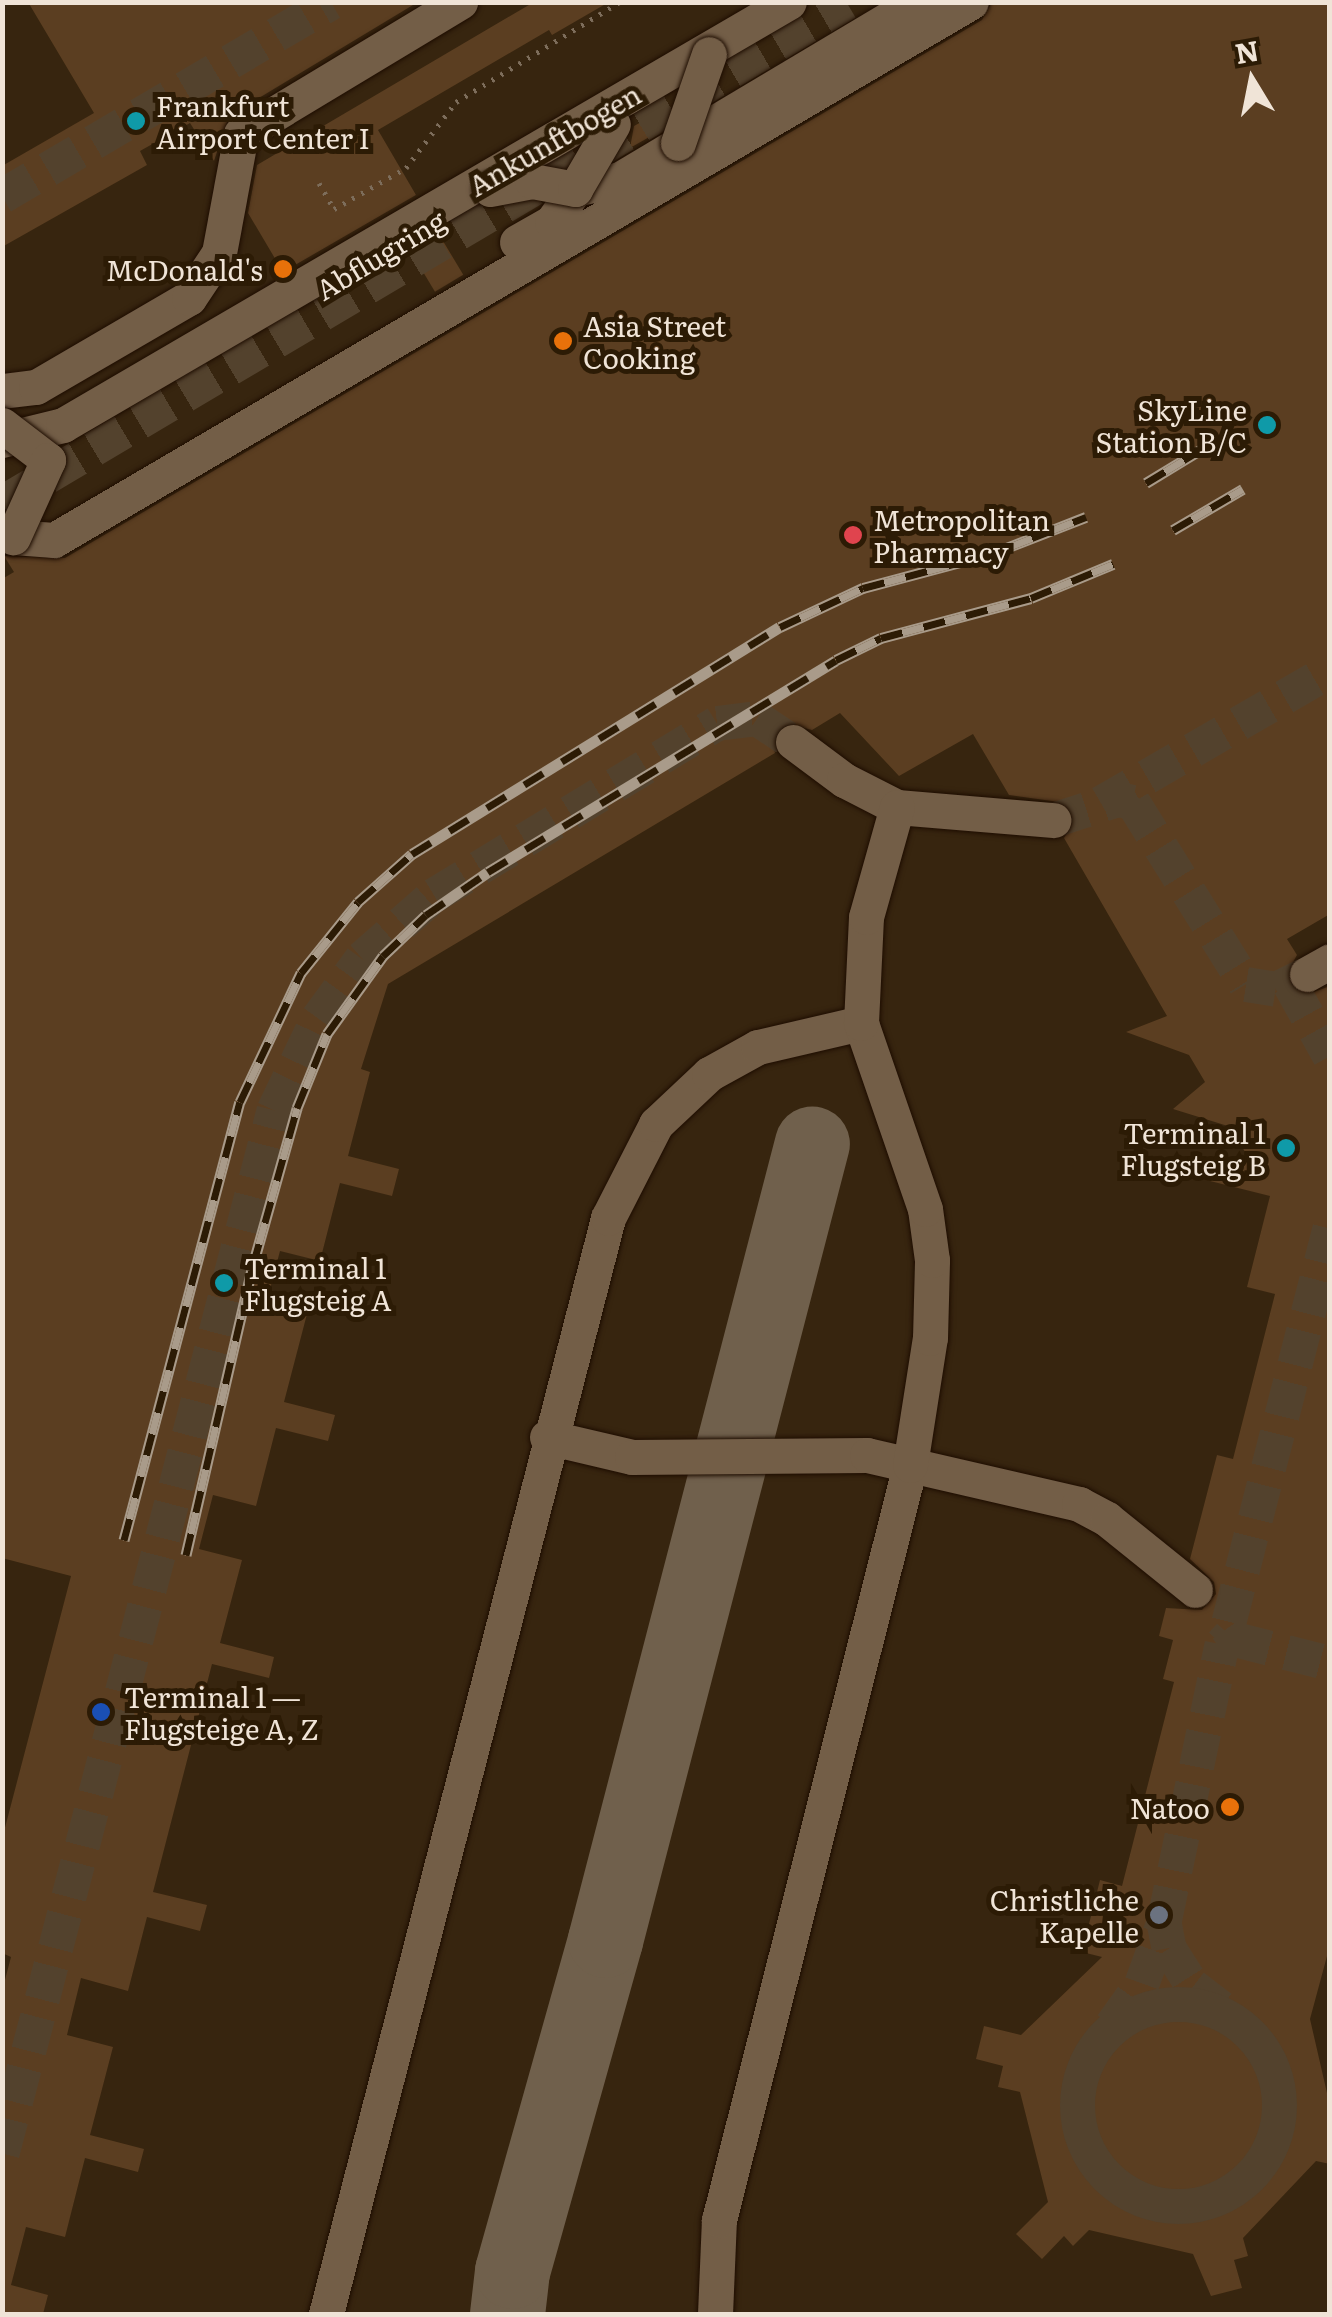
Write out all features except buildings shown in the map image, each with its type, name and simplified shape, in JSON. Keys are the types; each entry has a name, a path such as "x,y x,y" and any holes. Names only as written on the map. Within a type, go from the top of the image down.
{"street":[{"path":"2,392 36,386 189,298 219,253 241,134 460,2"},
{"name":"Ankunftbogen","path":"2,440 62,425 789,2"},
{"name":"Abflugring","path":"8,540 27,474 89,426 798,2"},
{"path":"490,188 532,181 575,189 620,179 917,2"},
{"path":"8,540 54,540 971,2"},
{"path":"678,142 694,63"},
{"path":"8,540 552,222 614,124 671,87 694,63"},
{"path":"2,425 27,474"},
{"path":"793,742 844,780 897,807 953,817 1054,820"},
{"path":"715,2314 719,2220 910,1465 930,1338 932,1260 915,1173 861,1023 866,918 897,807"},
{"path":"326,2314 547,1437 608,1218 656,1124 709,1074 758,1047 861,1023"},
{"path":"547,1437 632,1457 867,1455 1079,1504 1107,1518 1195,1590"}],"path":[{"path":"319,183 334,209 406,168 456,102 620,2"}],"taxiway":[{"path":"507,2314 512,2271 605,1940 812,1143"}],"tunnel":[{"path":"2,196 331,2"},
{"path":"2,503 847,2"},
{"path":"1101,803 1330,670"},
{"path":"2,2153 274,1110 318,1018 362,958 434,895 717,723 757,718 793,742"},
{"path":"1053,820 1118,799 1133,802 1246,984 1276,989 1307,974"},
{"path":"1290,984 1330,1056"},
{"path":"1330,1228 1227,1628 1235,1639 1330,1663"},
{"path":"1112,2025 1142,1983 1164,1922 1222,1644 1230,1635"},
{"path":"1164,1922 1169,1948 1193,1986 1227,2012"},
{"path":"1178,2004 1216,2012 1249,2034 1271,2067 1279,2105 1271,2143 1249,2176 1216,2198 1178,2206 1140,2198 1107,2176 1085,2143 1077,2105 1085,2067 1107,2034 1140,2012 1178,2004"}],"railway":[{"path":"1146,483 1215,441"},
{"path":"1173,530 1243,489"},
{"path":"124,1540 240,1102 301,973 358,902 412,854 780,627 863,588 991,554 1086,517"},
{"path":"186,1555 253,1265 297,1108 327,1034 383,956 426,915 488,872 836,660 881,638 1031,598 1113,564"}],"place":[{"name":"Frankfurt Airport Center I","path":"136,121"},
{"name":"McDonald's","path":"283,269"},
{"name":"Asia Street Cooking","path":"563,341"},
{"name":"SkyLine Station B/C","path":"1267,425"},
{"name":"Metropolitan Pharmacy","path":"853,535"},
{"name":"Terminal 1 Flugsteig B","path":"1286,1148"},
{"name":"Terminal 1 Flugsteig A","path":"224,1283"},
{"name":"Terminal 1 — Flugsteige A, Z","path":"101,1712"},
{"name":"Natoo","path":"1230,1807"},
{"name":"Christliche Kapelle","path":"1159,1915"}]}
